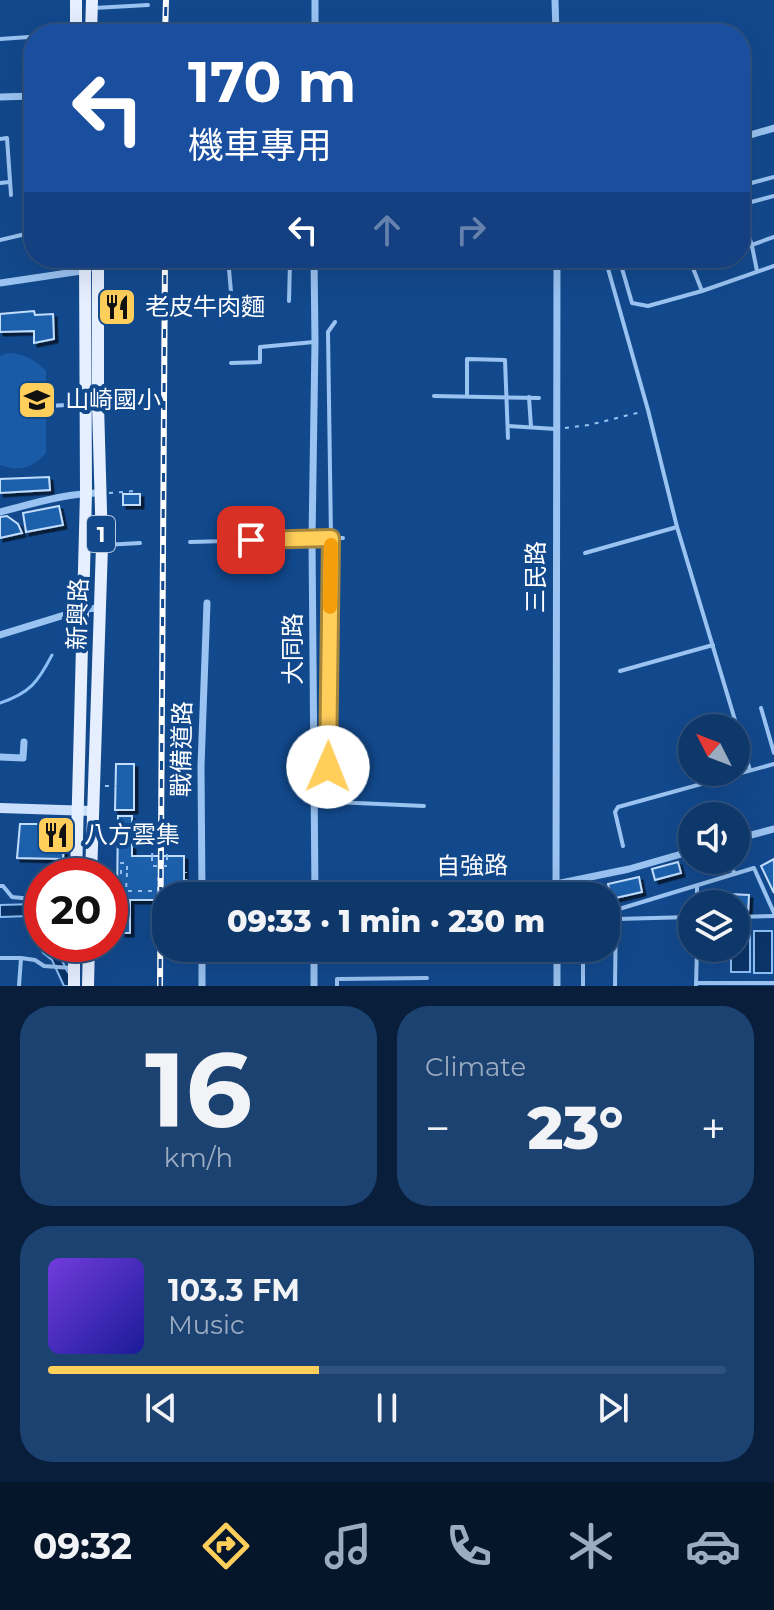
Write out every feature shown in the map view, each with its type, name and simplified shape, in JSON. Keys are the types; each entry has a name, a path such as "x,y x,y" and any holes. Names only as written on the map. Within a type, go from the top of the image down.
{"main road":[{"path":"76,0 76,24"},
{"path":"91,24 92,4"},
{"name":"新興路","path":"77,858 86,493 84,404 92,268"},
{"name":"新興路","path":"91,858 102,546 92,268"},
{"path":"74,962 74,986"},
{"path":"88,986 89,962"}],"street":[{"path":"315,0 315,24"},
{"path":"555,0 556,24"},
{"path":"0,97 24,96"},
{"path":"750,135 774,128"},
{"path":"0,283 73,268"},
{"name":"大同路","path":"314,268 312,539 315,882"},
{"name":"三民路","path":"556,882 557,268"},
{"path":"0,512 86,493 100,493"},
{"name":"戰備道路","path":"202,882 201,766 207,603"},
{"path":"0,635 84,609 101,608"},
{"path":"0,757 23,758 24,742"},
{"path":"0,808 92,811"},
{"path":"750,835 774,829"},
{"name":"自強路","path":"566,882 678,855"},
{"path":"202,962 202,986"},
{"path":"314,962 314,986"},
{"path":"557,962 557,986"}],"lane":[{"path":"92,4 148,5"},
{"path":"0,39 24,37"},
{"path":"0,139 7,138 11,195"},
{"path":"750,183 774,177"},
{"path":"0,183 10,182"},
{"path":"750,202 774,196"},
{"path":"0,240 24,234"},
{"path":"752,246 774,237"},
{"path":"750,242 757,271"},
{"path":"622,268 632,303 648,306 774,266"},
{"path":"229,268 231,292"},
{"path":"288,268 289,301"},
{"path":"608,268 677,527 733,714"},
{"path":"693,268 702,291"},
{"path":"335,322 328,332 331,538 328,795 334,802 424,806"},
{"path":"231,363 260,362 260,347 315,342"},
{"path":"467,396 467,359 505,360 508,438"},
{"path":"434,396 539,398"},
{"path":"529,397 531,427"},
{"path":"49,406 98,405"},
{"path":"508,426 556,429"},
{"path":"585,553 677,527"},
{"path":"190,542 343,538"},
{"path":"84,546 140,543"},
{"path":"620,671 713,645"},
{"path":"761,708 774,753"},
{"path":"750,770 774,764"},
{"path":"623,846 615,812 618,807 693,786"},
{"path":"750,869 754,868 774,914 750,916"},
{"path":"620,909 734,874"},
{"path":"0,886 12,897 24,898"},
{"path":"620,919 678,917"},
{"path":"0,958 21,958 35,960 44,966 74,968"},
{"path":"19,986 21,958"},
{"path":"583,962 583,986"},
{"path":"615,962 615,986"},
{"path":"697,962 696,984 774,983"},
{"path":"337,986 337,979 427,978"}],"path":[{"path":"556,429 589,425 648,410"},
{"path":"100,493 134,491"},
{"path":"102,786 116,786"},
{"path":"154,825 152,866 159,867 167,866 165,824"},
{"path":"158,882 159,867"},
{"path":"186,872 187,882"},
{"path":"128,891 152,891"}],"shaded area":[{"path":"8,353 29,358 46,371 46,453 31,465 19,468 0,465 0,356"},
{"path":"24,904 24,916 0,917 0,905"},
{"path":"754,931 772,931 772,973 754,973"},
{"path":"53,962 63,962 79,986 64,986"},
{"path":"731,962 750,962 750,972 731,972"}],"building":[{"path":"34,311 35,315 53,314 54,339 34,343 34,331 0,332 0,314"},
{"path":"49,477 50,490 0,493 0,479"},
{"path":"123,494 140,494 140,505 123,505"},
{"path":"59,506 63,525 26,532 23,513"},
{"path":"7,516 18,524 22,533 0,538 0,517"},
{"path":"116,764 134,764 134,810 115,810"},
{"path":"118,816 132,816 132,856 184,856 184,882 152,882 152,900 130,900 130,933 128,858 117,858"},
{"path":"20,824 65,824 63,858 17,858"},
{"path":"774,859 774,893 761,866"},
{"path":"678,862 678,874 655,880 652,869"},
{"path":"639,877 642,892 620,897 620,882 617,882"}],"waterway":[{"path":"0,703 32,685 52,655"}],"railway":[{"path":"165,24 166,0"},
{"path":"160,986 165,268"}],"slow traffic":[{"path":"330,607 331,545"}],"place":[{"name":"老皮牛肉麵","path":"117,307"},
{"name":"山崎國小","path":"37,400"},
{"name":"八方雲集","path":"56,835"}],"route":[{"path":"251,540 331,538 328,767"}]}
